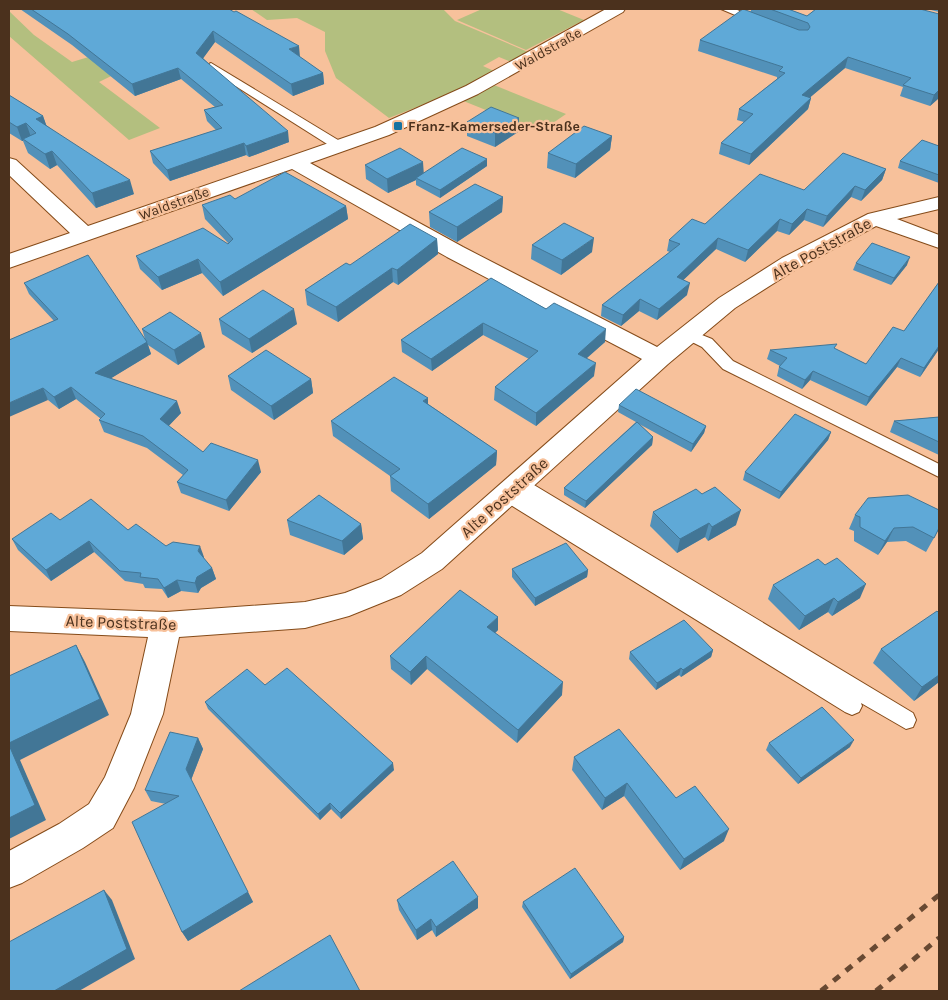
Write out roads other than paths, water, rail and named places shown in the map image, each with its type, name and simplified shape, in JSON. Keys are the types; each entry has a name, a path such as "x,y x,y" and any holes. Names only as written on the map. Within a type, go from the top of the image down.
{"street":[{"name":"Waldstraße","path":"9,261 382,131 472,90 617,9"},
{"path":"293,161 455,252 659,358"},
{"path":"9,164 85,235"},
{"name":"Alte Poststraße","path":"9,618 166,625 305,615 349,604 391,587 432,561 659,358 727,303 790,263 875,218 939,203"},
{"path":"875,218 939,242"},
{"path":"9,870 71,836 100,816 117,788 147,714 166,625"}],"lane":[{"path":"726,9 768,25"},
{"path":"211,66 339,146"},
{"path":"687,334 707,343 728,365 939,471"},
{"path":"513,489 852,706"},
{"path":"513,489 906,720"}],"railway":[{"path":"821,991 939,895"},
{"path":"876,991 939,938"}],"place":[{"name":"Franz-Kamerseder-Straße","path":"398,126"}]}
